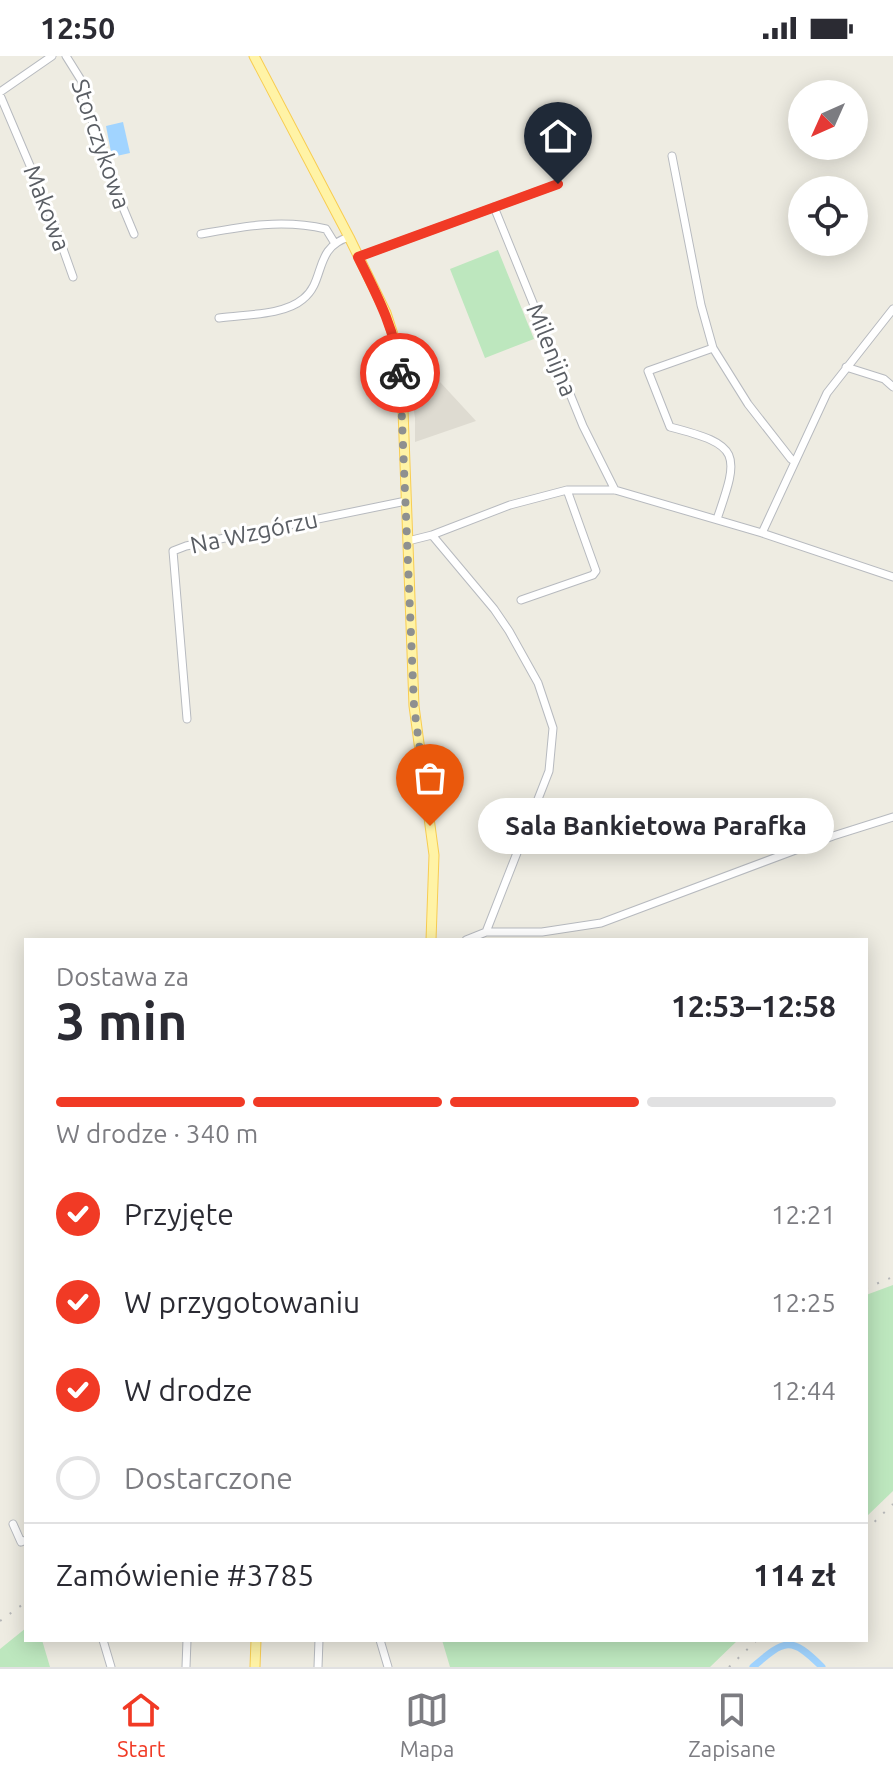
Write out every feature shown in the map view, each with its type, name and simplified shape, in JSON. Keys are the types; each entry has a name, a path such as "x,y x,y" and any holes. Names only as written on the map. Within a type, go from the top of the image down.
{"main road":[{"path":"254,56 349,237 386,313 395,341 401,380 414,706 434,855 431,938"},
{"path":"255,1667 256,1642"}],"street":[{"path":"0,94 52,56"},
{"name":"Storczykowa","path":"66,56 81,80 102,157 134,234"},
{"name":"Makowa","path":"0,94 51,215 73,277"},
{"path":"672,156 713,348 748,404 795,462"},
{"path":"358,257 558,184"},
{"name":"Milenijna","path":"494,207 583,426 615,490"},
{"path":"201,234 267,223 292,224 326,229 334,242"},
{"path":"219,318 283,309 302,301 309,294 325,255 334,242 349,237"},
{"path":"762,533 827,393 893,309"},
{"path":"713,348 648,371 670,427 717,442 731,461 733,473 717,519"},
{"path":"846,367 884,379 893,387"},
{"path":"521,600 593,575 596,571 567,490"},
{"path":"408,541 510,505 567,490 615,490 762,533 893,577"},
{"name":"Na Wzgórzu","path":"187,719 173,551 406,501"},
{"path":"432,535 509,631 538,683 553,728 549,771 486,932"},
{"path":"471,938 486,932 542,932 601,923 833,836 893,817"},
{"path":"13,1524 24,1541"},
{"path":"104,1642 111,1667"},
{"path":"186,1667 187,1642"},
{"path":"318,1667 319,1642"},
{"path":"381,1642 388,1667"}],"shaded area":[{"path":"437,370 440,382 476,421 415,442 411,392 417,391 418,381 431,379"}],"green space":[{"path":"498,250 534,339 485,358 450,269"},
{"path":"893,1285 893,1491 868,1515 868,1294"},
{"path":"24,1630 24,1642 43,1642 50,1667 0,1667 0,1649"},
{"path":"443,1642 736,1642 710,1667 450,1667"}],"water":[{"path":"123,122 130,153 112,157 106,126"}],"waterway":[{"path":"753,1667 773,1651 788,1645 803,1650 822,1667"}],"railway":[{"path":"868,1287 893,1277"},
{"path":"868,1528 893,1504"},
{"path":"0,1621 24,1603"},
{"path":"729,1667 755,1642"}],"way so far":[{"path":"400,373 414,706 430,826"}],"place":[{"name":"Sala Bankietowa Parafka","path":"430,826"}],"route":[{"path":"400,373 395,341 386,313 358,257 558,184"}]}
